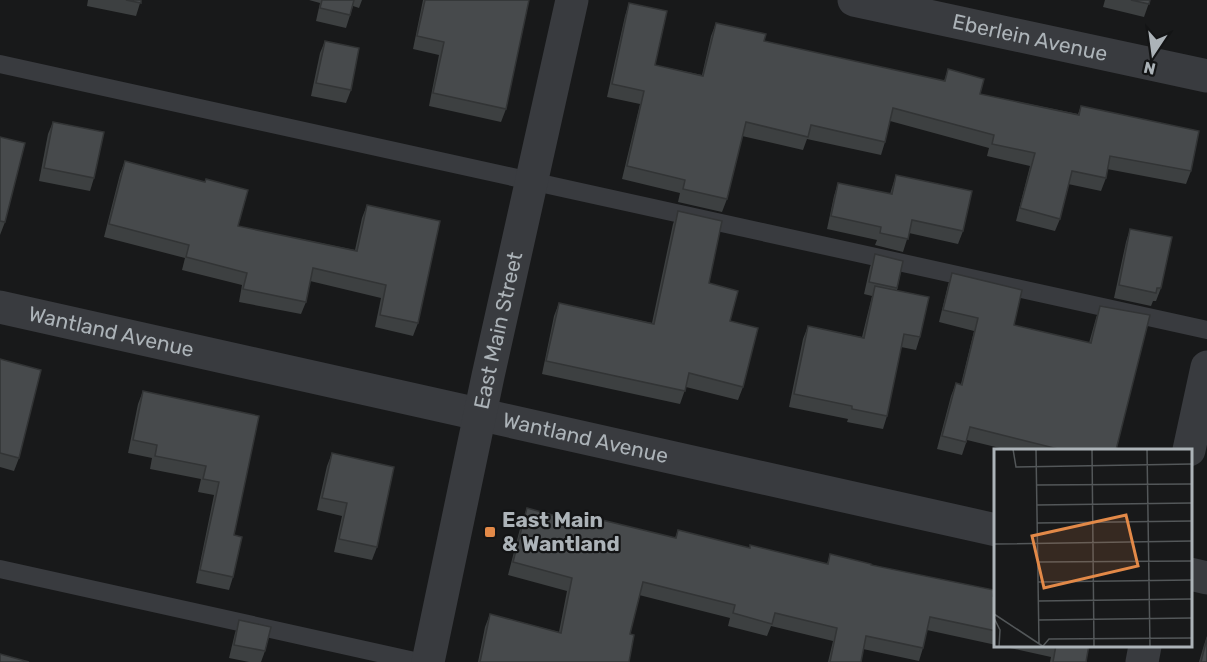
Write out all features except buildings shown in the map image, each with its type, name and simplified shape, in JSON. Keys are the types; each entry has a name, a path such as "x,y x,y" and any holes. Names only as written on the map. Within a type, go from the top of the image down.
{"street":[{"name":"East Main Street","path":"428,662 480,414 572,0"},
{"name":"Eberlein Avenue","path":"854,0 1207,76"},
{"name":"Wantland Avenue","path":"0,307 994,530"},
{"path":"1189,449 1207,367"},
{"path":"1192,574 1207,578"},
{"path":"1142,662 1145,647"}],"lane":[{"path":"0,64 1207,330"},
{"path":"0,569 419,662"}],"place":[{"name":"East Main & Wantland","path":"490,532"}]}
